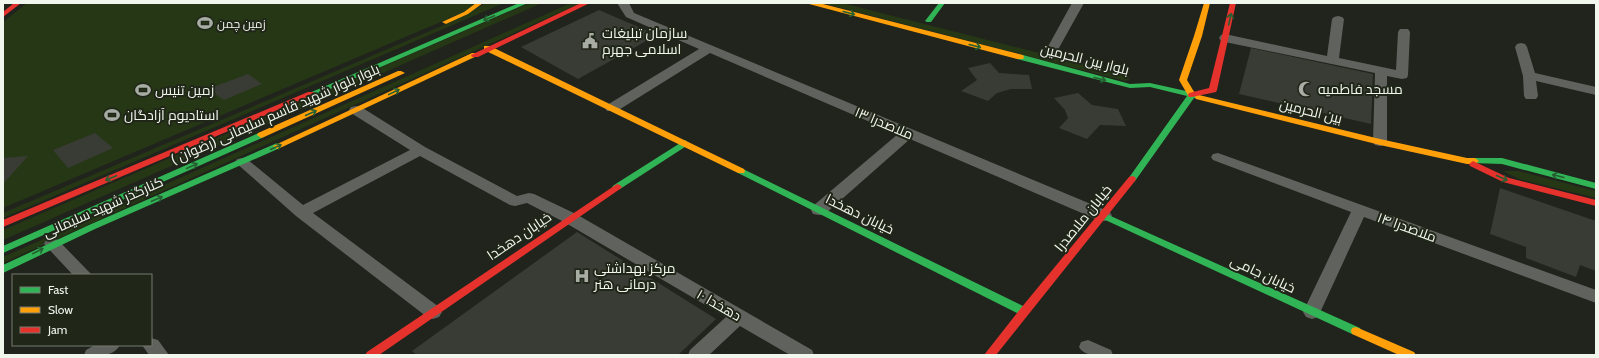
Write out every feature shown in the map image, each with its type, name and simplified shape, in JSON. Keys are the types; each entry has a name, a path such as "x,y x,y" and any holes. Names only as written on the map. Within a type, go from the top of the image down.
{"street":[{"path":"3,14 18,3"},
{"path":"435,26 466,13 480,3"},
{"name":"بلوار بلوار شهید قاسم سلیمانی (رضوان )","path":"3,224 525,3"},
{"name":"کنارگذر شهید سلیمانی","path":"3,269 52,244 242,162 587,3"},
{"name":"ملاصدرا ۱۳","path":"623,3 630,15 1104,216"},
{"name":"بلوار بین الحرمین","path":"811,3 1130,86 1150,85"},
{"path":"929,21 942,3"},
{"path":"1050,52 1078,3"},
{"path":"1207,3 1198,36 1182,80 1192,95 1213,90 1233,3"},
{"path":"1333,60 1338,20"},
{"path":"1225,38 1402,75 1404,32"},
{"path":"1521,47 1529,76 1531,96"},
{"name":"خیابان دهخدا","path":"487,48 685,143 1023,311"},
{"path":"612,108 708,49"},
{"path":"1188,66 1197,70"},
{"name":"بلوار بلوار شهید قاسم سلیمانی (رضوان )","path":"3,250 413,68"},
{"path":"1380,142 1381,70"},
{"path":"1207,72 1217,72"},
{"path":"1529,76 1596,91"},
{"name":"بلوار بین الحرمین","path":"1140,78 1150,85"},
{"name":"بین الحرمین","path":"1150,85 1380,142 1467,161"},
{"name":"خیابان ملاصدرا","path":"990,355 1023,311 1104,216 1163,137 1192,95"},
{"name":"دهخدا ۱۰","path":"356,110 420,150 515,201 529,198 570,218 805,355"},
{"path":"819,210 908,133"},
{"name":"خیابان دهخدا","path":"371,355 570,218 685,143"},
{"path":"302,212 420,150"},
{"name":"ملاصدرا ۱۴","path":"1218,157 1596,297"},
{"path":"1467,161 1502,161 1596,186"},
{"path":"1467,161 1506,180 1596,203"},
{"path":"242,162 302,212 433,312"},
{"path":"1312,312 1360,209"},
{"name":"خیابان جامی","path":"1104,216 1312,312 1410,355"},
{"path":"52,244 82,274"},
{"path":"697,355 739,316"},
{"path":"93,355 109,346"},
{"path":"152,346 160,355"},
{"path":"1088,347 1104,355"}],"green space":[{"name":"استادیوم آزادگان","path":"27,3 476,3 464,12 3,208 3,22"},
{"path":"486,3 504,3 3,218 3,213 444,25"},
{"path":"530,3 542,3 3,240 3,230"},
{"path":"571,3 581,3 3,263 3,257"},
{"path":"822,3 842,3 1122,74 1130,80 1125,81"},
{"path":"1503,171 1518,171 1596,191 1596,198 1519,179"}],"building":[{"name":"سازمان تبلیغات اسلامی جهرم","path":"599,10 657,35 578,79 521,47"},
{"name":"مسجد فاطمیه","path":"1251,48 1373,74 1371,124 1239,94"},
{"path":"990,63 999,73 1029,75 1032,89 1011,89 997,93 988,101 961,91 977,80 968,68"},
{"path":"248,74 262,84 224,100 208,89"},
{"path":"1078,93 1092,105 1118,109 1126,126 1100,125 1087,139 1059,128 1068,118 1065,110 1054,98"},
{"path":"95,133 113,148 68,168 53,150"},
{"path":"28,156 3,184 3,158"},
{"path":"1500,188 1596,221 1596,271 1580,265 1576,277 1526,258 1526,247 1490,234"},
{"name":"مرکز بهداشتی درمانی هنر","path":"577,232 716,319 678,355 417,355 412,351"}],"traffic: fast":[{"path":"311,94 525,3"},
{"path":"929,21 942,3"},
{"path":"1020,57 1130,86 1150,85 1199,97"},
{"path":"1132,179 1192,95"},
{"path":"3,250 261,135"},
{"path":"617,187 685,143"},
{"path":"3,269 92,227 277,146"},
{"path":"1475,161 1502,161 1596,186"},
{"path":"741,171 1023,311"},
{"path":"1104,216 1356,331"}],"traffic: slow":[{"path":"446,22 466,13 480,3"},
{"path":"811,3 1020,57"},
{"path":"1192,95 1183,80 1198,36 1207,3"},
{"path":"487,48 741,171"},
{"path":"277,146 475,55"},
{"path":"261,135 401,73"},
{"path":"1199,97 1380,142 1467,161 1475,161"},
{"path":"1356,331 1410,355"}],"traffic: jam":[{"path":"3,15 18,3"},
{"path":"475,55 587,3"},
{"path":"1192,95 1213,90 1233,3"},
{"path":"3,224 311,94"},
{"path":"1473,164 1506,180 1596,203"},
{"path":"990,355 1132,179"},
{"path":"371,355 617,187"}],"place":[{"name":"زمین چمن","path":"205,23"},
{"name":"سازمان تبلیغات اسلامی جهرم","path":"590,41"},
{"name":"مسجد فاطمیه","path":"1306,89"},
{"name":"زمین تنیس","path":"143,90"},
{"name":"استادیوم آزادگان","path":"112,115"},
{"name":"مرکز بهداشتی درمانی هنر","path":"582,276"}]}
